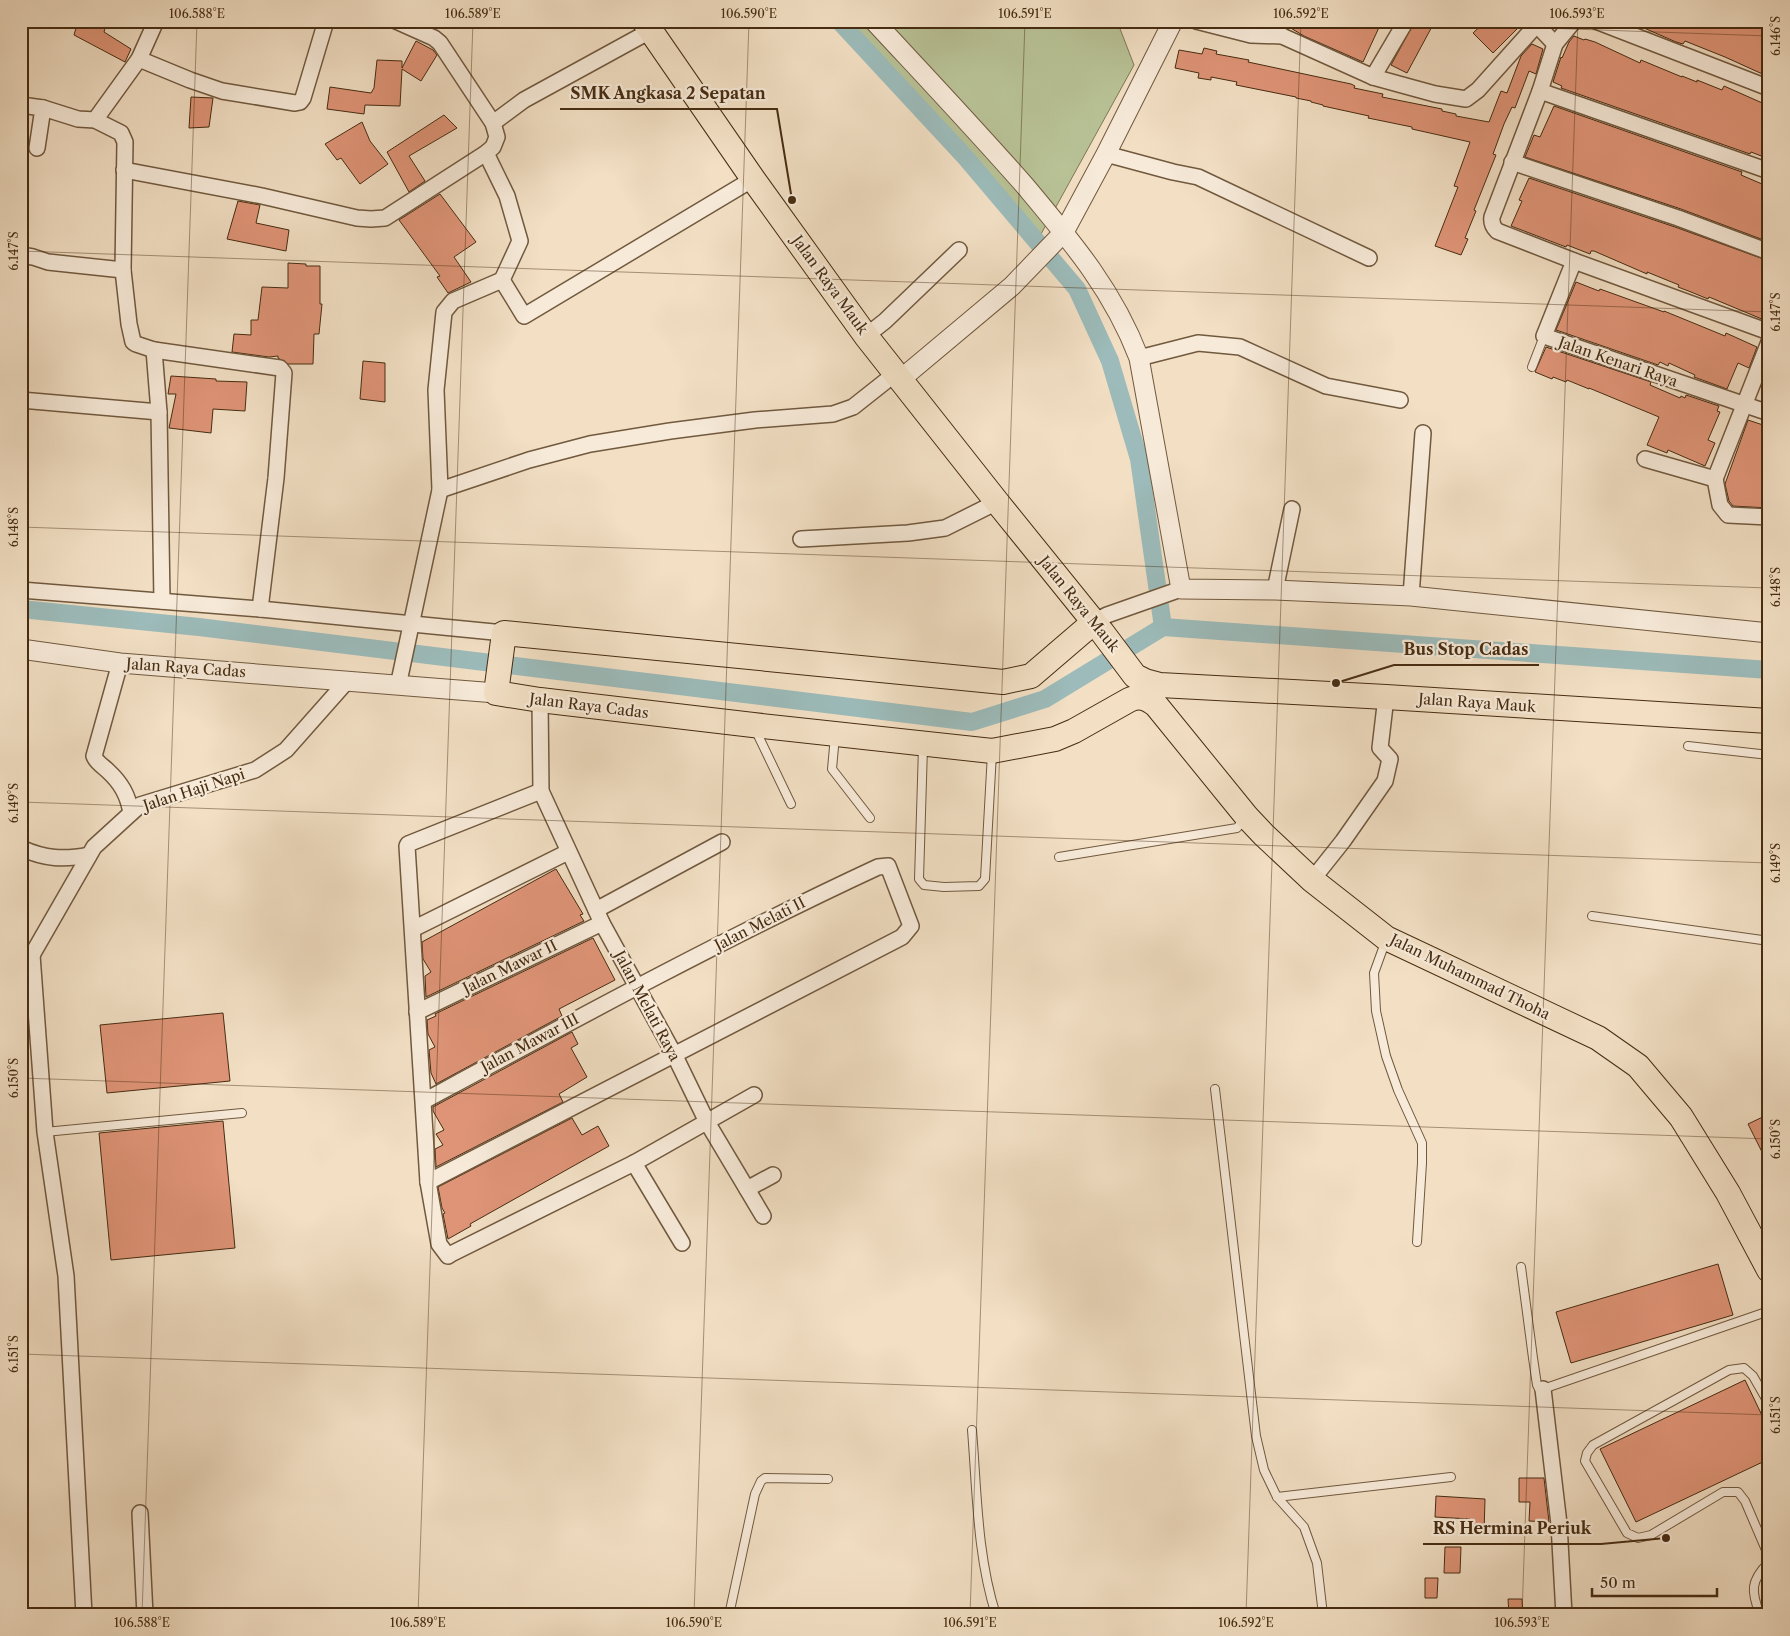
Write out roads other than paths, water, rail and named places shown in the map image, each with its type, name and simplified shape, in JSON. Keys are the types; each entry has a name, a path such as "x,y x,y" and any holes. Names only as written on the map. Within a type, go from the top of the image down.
{"main road":[{"name":"Jalan Raya Mauk","path":"647,26 753,179 866,336 996,502 1101,623 1135,676 1160,685 1769,721"},
{"path":"497,687 504,638 1003,682 1031,676 1101,623"},
{"name":"Jalan Raya Cadas","path":"497,687 540,700 923,744 992,750 1055,739 1074,731 1135,697 1146,698"},
{"name":"Jalan Muhammad Thoha","path":"1146,698 1156,705 1247,817 1312,880 1386,938 1598,1038 1638,1066 1682,1117 1728,1193 1769,1270"}],"street":[{"path":"95,120 138,59 156,21"},
{"path":"138,59 222,91 295,103 300,102 303,98 326,21"},
{"path":"124,170 262,196 357,218 385,218 486,153 493,147 498,137 493,123 440,42 396,21"},
{"path":"874,21 1005,164 1059,238 1087,263 1114,304 1127,328 1139,358 1174,592"},
{"path":"440,490 529,460 590,444 754,420 833,414 853,407 898,376 1012,286 1059,238 1106,154 1173,21"},
{"path":"1196,21 1251,35 1282,36"},
{"path":"1264,21 1282,36 1373,76 1434,94 1466,98 1478,90 1538,23 1555,44"},
{"path":"1373,76 1406,21"},
{"path":"1574,21 1555,44 1540,91 1492,217 1494,228 1497,231 1574,261 1769,332"},
{"path":"1596,21 1769,88"},
{"path":"493,123 524,100 647,26"},
{"path":"1540,91 1769,171"},
{"path":"21,105 43,108 78,119 95,120 121,134 123,137 125,142 124,270 132,338 136,344 154,350 280,368 284,372 276,478 260,609"},
{"path":"37,148 43,108"},
{"path":"398,686 440,490 436,390 444,312 452,301 502,280 520,241 507,196 486,153"},
{"path":"1106,154 1198,177 1369,258"},
{"path":"1512,162 1678,218 1769,252"},
{"path":"502,280 524,316 753,179"},
{"path":"866,336 885,321 960,250"},
{"path":"21,256 38,258 48,262 124,270"},
{"name":"Jalan Kenari Raya","path":"1574,261 1544,336 1769,413"},
{"path":"1769,342 1715,479 1720,505 1728,514 1769,517"},
{"path":"1139,358 1198,344 1240,347 1326,386 1400,400"},
{"path":"154,350 159,412 162,601"},
{"path":"21,400 159,412"},
{"path":"1411,596 1424,433"},
{"path":"1645,459 1715,479"},
{"path":"801,539 908,533 945,528 996,502"},
{"path":"1275,590 1292,509"},
{"path":"21,590 260,609 504,638"},
{"path":"1101,623 1174,592 1275,590 1411,596 1769,633"},
{"name":"Jalan Raya Cadas","path":"21,649 120,663 348,680 398,686 497,687"},
{"path":"120,663 94,756 97,762 110,773 126,792 131,813"},
{"name":"Jalan Haji Napi","path":"27,958 94,847 140,805 255,770 286,750 348,680"},
{"path":"1312,880 1343,841 1385,781 1390,759 1380,748 1386,697"},
{"path":"540,700 541,790 407,846 428,1182 440,1244 448,1256 634,1162 754,1095"},
{"name":"Jalan Melati Raya","path":"541,790 599,916 674,1054 707,1122 763,1216"},
{"name":"Jalan Mawar II","path":"418,1012 599,916 722,842"},
{"path":"21,848 36,855 66,859 89,855"},
{"path":"413,929 568,852"},
{"name":"Jalan Melati II","path":"636,986 803,902 878,867 888,866 911,926 902,937 674,1054"},
{"path":"27,958 45,1132 66,1276 84,1615"},
{"name":"Jalan Mawar III","path":"424,1101 636,986"},
{"path":"428,1182 674,1054"},
{"path":"634,1162 682,1242"},
{"path":"747,1188 773,1175"},
{"path":"1543,1389 1559,1524 1564,1615"},
{"path":"140,1514 145,1615"}],"lane":[{"path":"1532,367 1544,336"},
{"path":"753,725 791,804"},
{"path":"835,734 832,770 870,818"},
{"path":"923,744 919,879 924,885 944,887 979,886 985,879 992,750"},
{"path":"1688,746 1769,756"},
{"path":"1059,857 1237,828 1247,817"},
{"path":"1592,916 1769,941"},
{"path":"1386,938 1374,973 1376,1011 1386,1056 1398,1090 1422,1143 1417,1242"},
{"path":"1215,1089 1256,1436 1264,1470 1277,1497 1304,1526 1317,1563 1323,1615"},
{"path":"45,1132 242,1113"},
{"path":"1521,1267 1537,1385 1540,1389 1769,1311"},
{"path":"1769,1404 1753,1376 1744,1368 1729,1370 1593,1444 1587,1453 1585,1461 1627,1533 1638,1538 1651,1535 1723,1492 1738,1492 1745,1501 1769,1557"},
{"path":"972,1430 980,1534 988,1587 996,1615"},
{"path":"1277,1497 1451,1477"},
{"path":"729,1615 755,1494 761,1481 765,1478 828,1479"},
{"path":"1760,1615 1753,1597 1754,1583 1761,1570 1769,1562"}],"waterway":[{"path":"839,21 966,158 1077,289 1110,361 1139,459 1163,627"},
{"path":"21,609 199,627 972,722 1045,699 1163,627"},
{"path":"1163,627 1769,670"}],"place":[{"name":"SMK Angkasa 2 Sepatan","path":"792,200"},
{"name":"Bus Stop Cadas","path":"1336,683"},
{"name":"RS Hermina Periuk","path":"1666,1538"}]}
